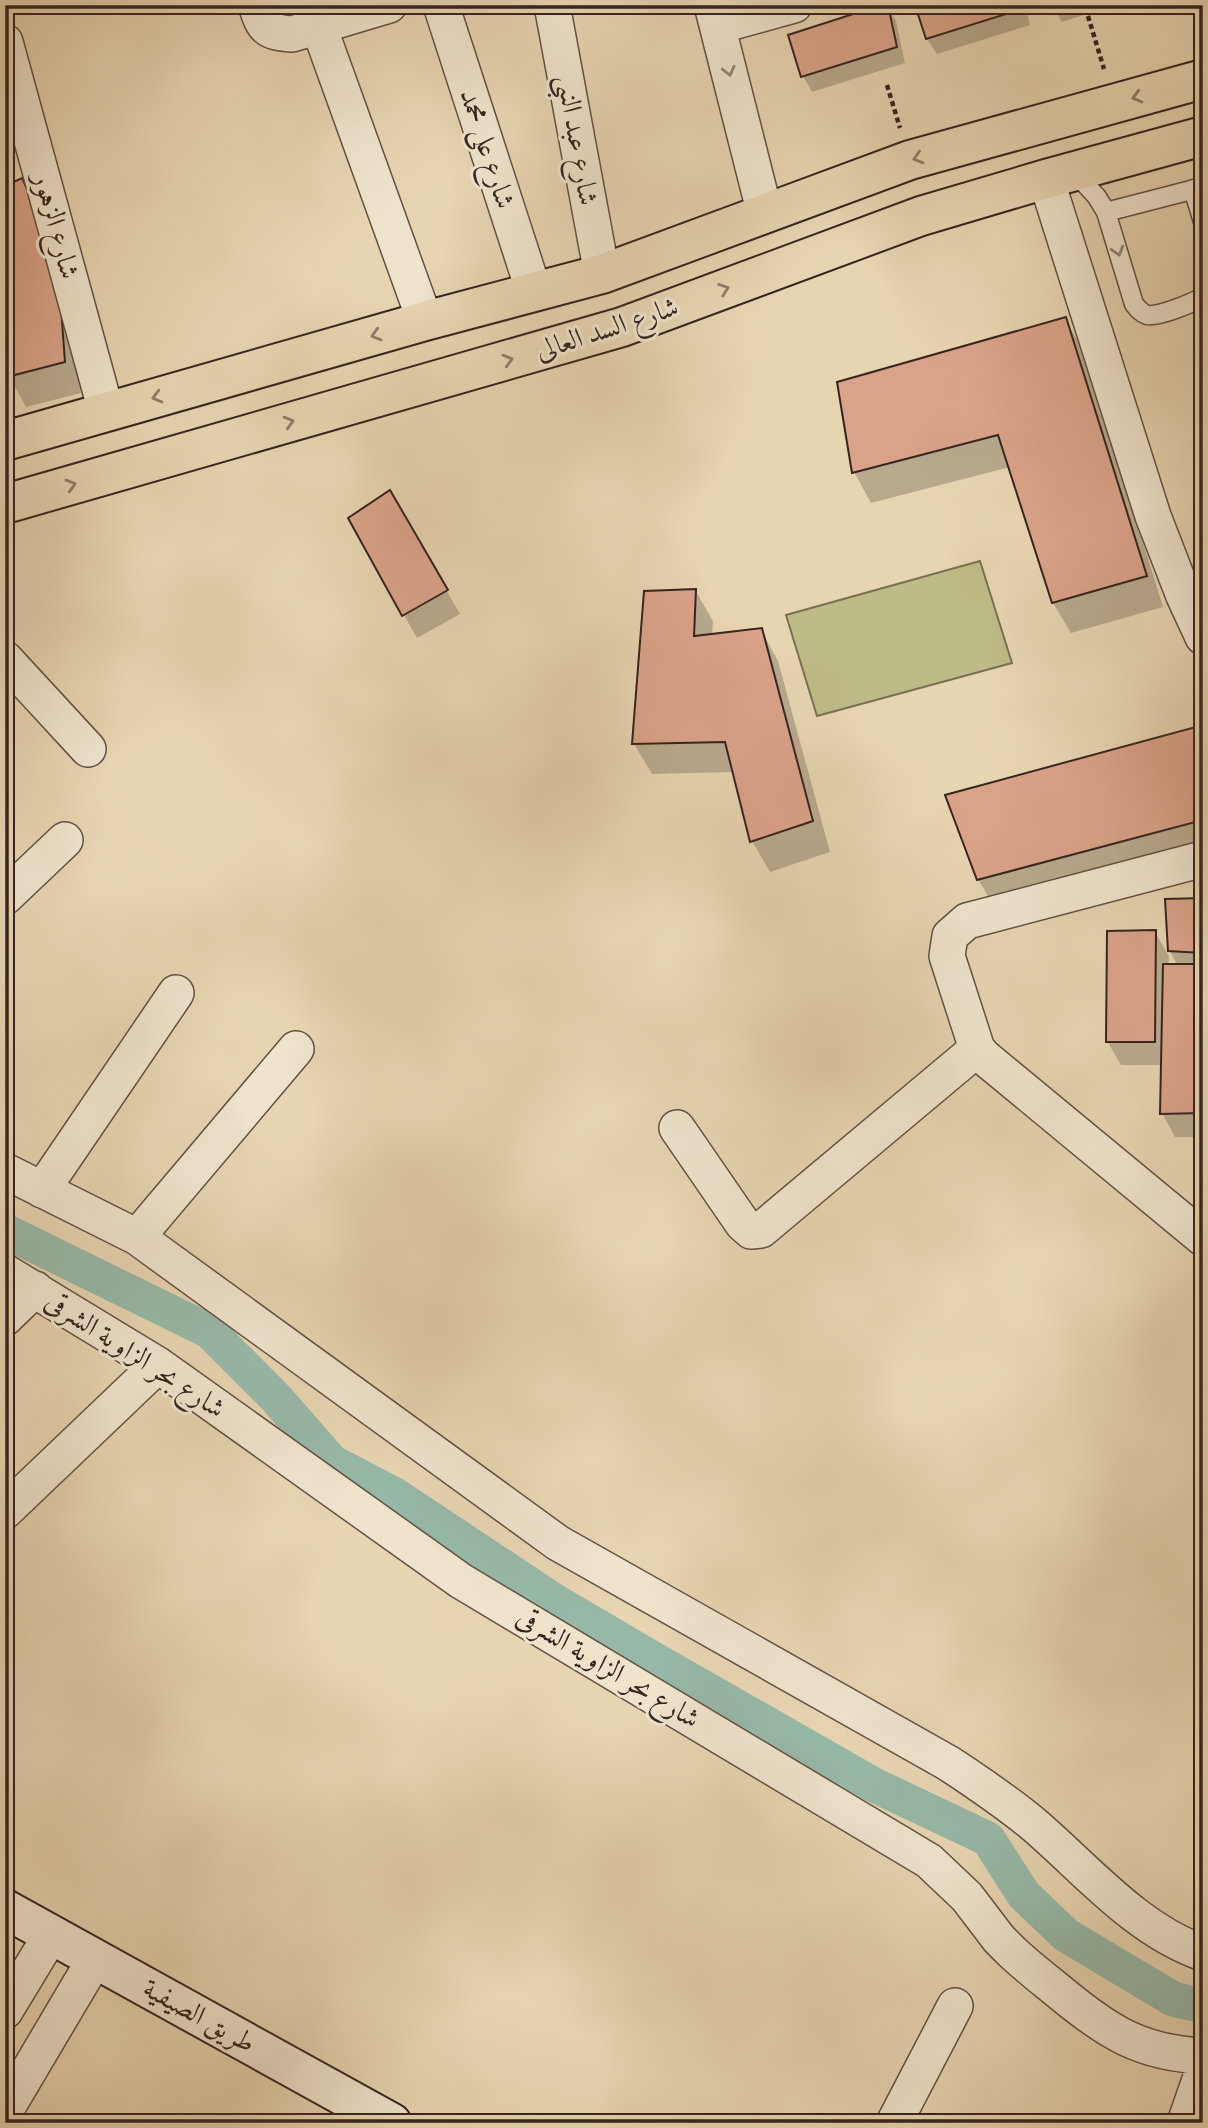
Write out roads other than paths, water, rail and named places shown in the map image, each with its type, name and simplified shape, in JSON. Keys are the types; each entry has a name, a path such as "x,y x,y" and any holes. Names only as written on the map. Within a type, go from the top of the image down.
{"main road":[{"name":"شارع السد العالى","path":"5,441 425,321 602,274 910,160 1203,79"},
{"name":"شارع السد العالى","path":"5,505 622,327 921,216 1203,136"},
{"path":"233,376 245,435"}],"street":[{"path":"256,5 262,24 275,33 292,34 389,5"},
{"name":"شارع على محمد","path":"441,5 534,292"},
{"name":"شارع عبد النبى","path":"552,5 602,274"},
{"path":"765,214 715,16 794,5"},
{"path":"319,26 425,321"},
{"name":"شارع الزهور","path":"5,42 106,411"},
{"path":"1060,175 1153,516 1184,596 1203,636"},
{"path":"5,659 88,749"},
{"path":"5,897 65,840"},
{"path":"1203,859 967,921 950,936 947,956 977,1049 984,1057 1203,1238"},
{"path":"42,1190 176,993"},
{"path":"136,1237 296,1049"},
{"path":"677,1128 743,1224 751,1231 761,1230 977,1049"},
{"path":"5,1171 136,1237 558,1543 990,1790 1031,1822 1142,1921 1163,1936 1203,1953"},
{"path":"5,1318 20,1281"},
{"name":"شارع بحر الزاوية الشرقى","path":"20,1281 158,1365 460,1581 929,1861 967,1897 999,1939 1026,1965 1105,2027 1154,2049 1181,2055 1203,2056"},
{"path":"5,1511 158,1365"},
{"name":"طريق الصيفية","path":"5,1909 392,2123"},
{"path":"5,2011 51,1935"},
{"path":"5,2111 95,1959"},
{"path":"894,2123 955,2007"},
{"path":"1185,2123 1203,2071"}],"lane":[{"path":"1060,175 1092,190 1106,212 1134,304 1142,312 1154,315 1203,297"},
{"path":"1106,212 1198,188 1203,222"}],"waterway":[{"path":"5,1231 209,1331 275,1397 332,1462 395,1495 553,1600 650,1657 874,1785 988,1839 1024,1895 1066,1935 1173,1999 1203,2006"}]}
